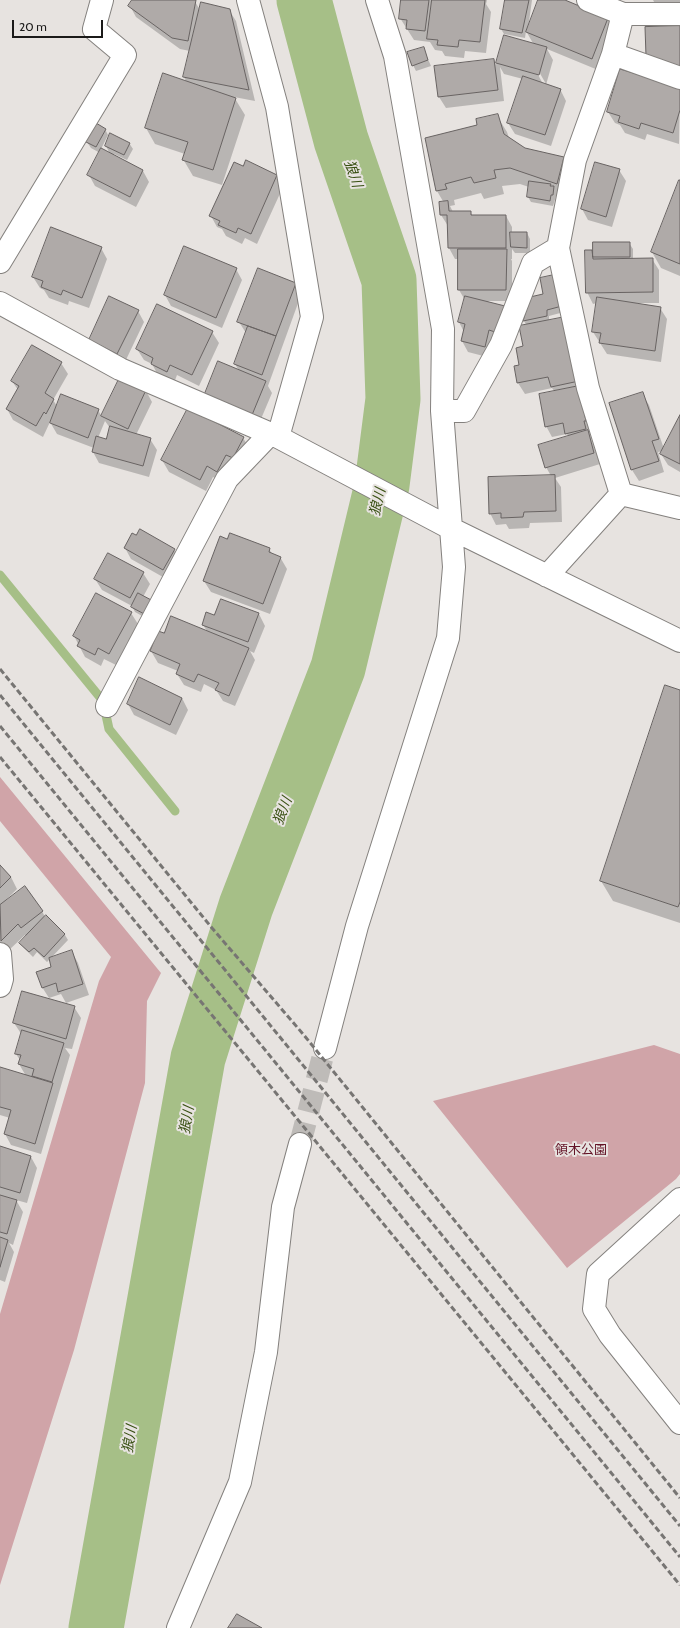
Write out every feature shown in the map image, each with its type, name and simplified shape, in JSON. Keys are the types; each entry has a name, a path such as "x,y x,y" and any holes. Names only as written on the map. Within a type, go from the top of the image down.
{"street":[{"path":"0,262 125,55 94,29 102,0"},
{"path":"108,706 227,479 274,436 312,318 277,107 248,0"},
{"path":"325,1048 357,926 448,638 454,567 442,411 443,329 395,56 378,0"},
{"path":"588,0 622,14 680,14"},
{"path":"621,494 588,388 558,248 575,160 613,54 622,14"},
{"path":"613,54 680,78"},
{"path":"442,411 464,411 501,344 533,263 558,248"},
{"path":"0,303 120,369 274,436 452,530 680,641"},
{"path":"621,494 680,508"},
{"path":"547,576 621,494"},
{"path":"0,954 2,979 0,986"},
{"path":"178,1628 240,1482 266,1352 283,1207 300,1144"},
{"path":"680,1199 598,1274 594,1309 610,1335 680,1423"}],"green space":[{"path":"0,777 161,973 147,1001 145,1083 74,1350 0,1585 0,1314 99,981 111,957 0,821"},
{"name":"領木公園","path":"654,1045 680,1054 680,1174 676,1179 567,1268 433,1101"}],"building":[{"path":"132,0 196,0 188,41 172,38 128,6"},
{"path":"401,0 429,0 425,31 406,29 407,20 399,19"},
{"path":"432,0 485,0 480,42 459,40 458,47 437,45 438,40 427,39"},
{"path":"505,0 529,0 522,33 500,29"},
{"path":"538,0 565,0 608,18 592,59 526,32"},
{"path":"201,2 230,9 249,90 183,77"},
{"path":"680,26 680,68 646,56 645,27"},
{"path":"504,35 547,47 539,75 496,63"},
{"path":"424,47 428,60 412,66 407,52"},
{"path":"494,59 498,90 438,97 434,66"},
{"path":"620,69 680,87 680,110 673,133 641,123 639,129 618,122 620,116 607,112"},
{"path":"163,73 236,98 213,170 182,160 188,142 145,128"},
{"path":"523,76 561,89 545,135 507,123"},
{"path":"498,114 504,134 525,148 564,157 557,184 510,168 494,170 496,178 474,183 471,177 445,184 447,189 436,191 425,138 477,125 476,119"},
{"path":"96,123 106,129 96,147 86,142"},
{"path":"110,133 130,143 124,155 105,146"},
{"path":"101,148 143,170 130,197 87,175"},
{"path":"246,160 277,175 251,234 238,228 236,233 218,225 220,221 209,216 234,162 243,166"},
{"path":"595,162 620,169 606,217 581,209"},
{"path":"680,180 680,264 651,252"},
{"path":"529,181 551,184 550,186 554,186 553,195 551,195 550,201 527,197"},
{"path":"448,201 449,211 471,211 471,215 506,215 506,248 448,248 447,215 440,215 439,202"},
{"path":"51,227 102,247 82,298 63,290 61,295 41,287 43,281 32,277"},
{"path":"510,232 527,232 527,248 511,247"},
{"path":"593,242 630,242 630,257 593,257"},
{"path":"184,246 237,268 216,318 164,295"},
{"path":"458,249 507,249 506,290 458,290"},
{"path":"585,250 592,250 593,259 653,258 653,292 586,293"},
{"path":"258,268 296,283 276,336 237,322"},
{"path":"554,275 562,306 547,310 547,316 523,321 530,297 543,294 540,278"},
{"path":"109,296 139,310 117,354 89,340"},
{"path":"465,296 505,306 498,333 489,330 485,347 461,341 465,324 458,322"},
{"path":"597,297 661,307 655,351 599,343 601,333 592,332"},
{"path":"157,304 213,331 192,375 170,365 167,372 151,364 153,358 136,349"},
{"path":"565,317 579,381 551,387 548,377 517,383 514,366 519,365 516,348 523,346 519,326"},
{"path":"248,326 276,336 262,375 234,364"},
{"path":"32,345 62,362 45,393 54,399 46,414 44,412 36,426 6,409 19,386 11,381"},
{"path":"218,361 266,381 252,415 204,396"},
{"path":"120,377 146,390 128,429 101,416"},
{"path":"579,386 586,421 584,421 586,429 565,434 563,423 545,427 539,394"},
{"path":"643,392 659,439 652,441 659,461 631,470 609,403"},
{"path":"61,394 99,409 88,438 50,423"},
{"path":"188,408 244,437 233,458 226,455 217,472 207,466 200,480 161,460"},
{"path":"680,415 680,464 660,454"},
{"path":"110,426 151,438 143,466 92,452 96,436 106,439"},
{"path":"588,430 594,453 545,468 538,445"},
{"path":"555,475 556,511 524,512 523,517 501,518 501,513 489,514 488,477"},
{"path":"140,529 175,549 163,570 124,548 132,533 136,535"},
{"path":"230,533 270,548 269,552 281,557 263,604 203,581 220,536 227,539"},
{"path":"108,553 144,572 130,598 94,579"},
{"path":"96,593 132,612 109,654 98,648 95,655 77,646 80,640 73,636"},
{"path":"138,593 155,602 148,616 131,607"},
{"path":"221,599 259,613 248,642 202,625 206,612 214,615"},
{"path":"171,616 249,648 229,696 215,690 219,683 198,674 194,682 176,674 180,664 150,651 158,631 164,633"},
{"path":"139,677 182,698 170,725 127,704"},
{"path":"665,685 680,690 680,902 678,907 600,881"},
{"path":"0,865 11,877 0,888"},
{"path":"25,886 43,911 21,928 18,924 1,941 0,905"},
{"path":"46,915 65,934 44,957 34,948 29,952 19,943"},
{"path":"72,950 83,984 58,992 56,983 42,988 36,972 51,967 49,958"},
{"path":"22,991 75,1006 66,1039 13,1023"},
{"path":"22,1030 64,1043 52,1082 32,1076 34,1069 18,1064 21,1055 15,1054"},
{"path":"0,1067 53,1083 35,1144 4,1134 11,1110 0,1107"},
{"path":"0,1146 31,1156 20,1193 0,1187"},
{"path":"0,1195 17,1200 7,1234 0,1232"},
{"path":"0,1237 8,1240 0,1267"},
{"path":"237,1614 262,1628 228,1628"}],"waterway":[{"name":"狼川","path":"96,1628 198,1058 246,906 338,668 382,485 393,399 389,280 341,140 304,0"},
{"path":"0,575 103,701 109,729 175,811"}],"tunnel":[{"path":"300,1144 325,1048"}],"railway":[{"path":"0,669 212,928 303,1034 680,1498"},
{"path":"0,695 680,1526"},
{"path":"0,726 680,1557"},
{"path":"0,757 680,1585"}]}
